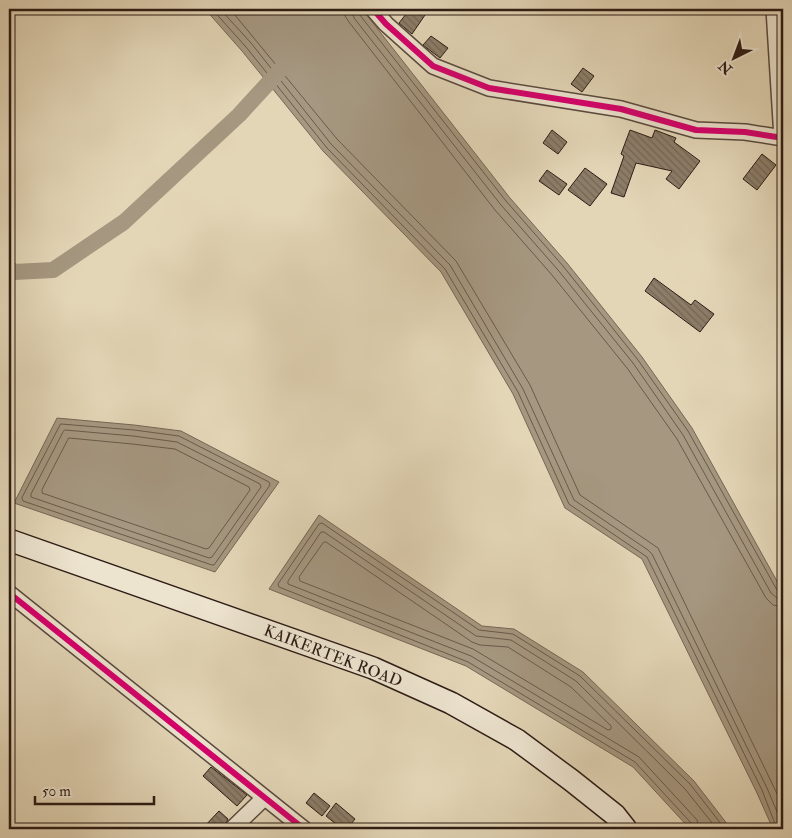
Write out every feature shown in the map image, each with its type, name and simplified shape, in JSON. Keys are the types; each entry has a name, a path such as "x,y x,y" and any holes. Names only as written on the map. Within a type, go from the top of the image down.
{"main road":[{"name":"KAIKERTEK ROAD","path":"9,540 373,668 451,703 517,740 571,780 614,816 626,829"}],"street":[{"path":"373,9 386,24 433,66 489,88 621,109 696,130 745,132 782,138 774,9"},
{"path":"9,593 304,829"},
{"path":"232,829 264,798"}],"water":[{"path":"205,9 362,9 510,198 567,263 642,357 692,428 783,592 783,829 773,829 642,559 565,508 513,394 441,272 323,151 242,51"},
{"path":"57,418 181,431 279,482 215,572 14,503"},
{"path":"319,515 482,626 514,629 583,672 694,781 731,829 690,829 633,767 466,666 269,589"}],"building":[{"path":"410,9 416,9 425,15 412,34 399,23"},
{"path":"431,36 448,48 440,58 423,45"},
{"path":"583,68 594,76 582,92 571,84"},
{"path":"552,130 567,142 558,154 543,143"},
{"path":"630,130 652,138 655,130 676,138 674,142 700,161 679,189 666,179 672,171 636,163 624,197 611,193 624,156 621,154"},
{"path":"762,154 776,165 757,190 743,179"},
{"path":"585,168 607,184 590,206 568,190"},
{"path":"547,170 567,184 559,195 539,181"},
{"path":"654,278 691,305 695,300 714,314 700,332 645,291"},
{"path":"211,767 247,795 237,806 203,776"},
{"path":"314,793 330,806 322,816 306,803"},
{"path":"336,803 355,819 347,829 342,829 326,816"},
{"path":"219,811 228,819 223,829 202,829"}],"waterway":[{"path":"9,268 14,272 53,270 124,222 239,115 283,67"}],"cycle path":[{"path":"373,9 386,24 433,66 489,88 621,109 696,130 745,132 783,138"},
{"path":"9,593 304,829"}]}
